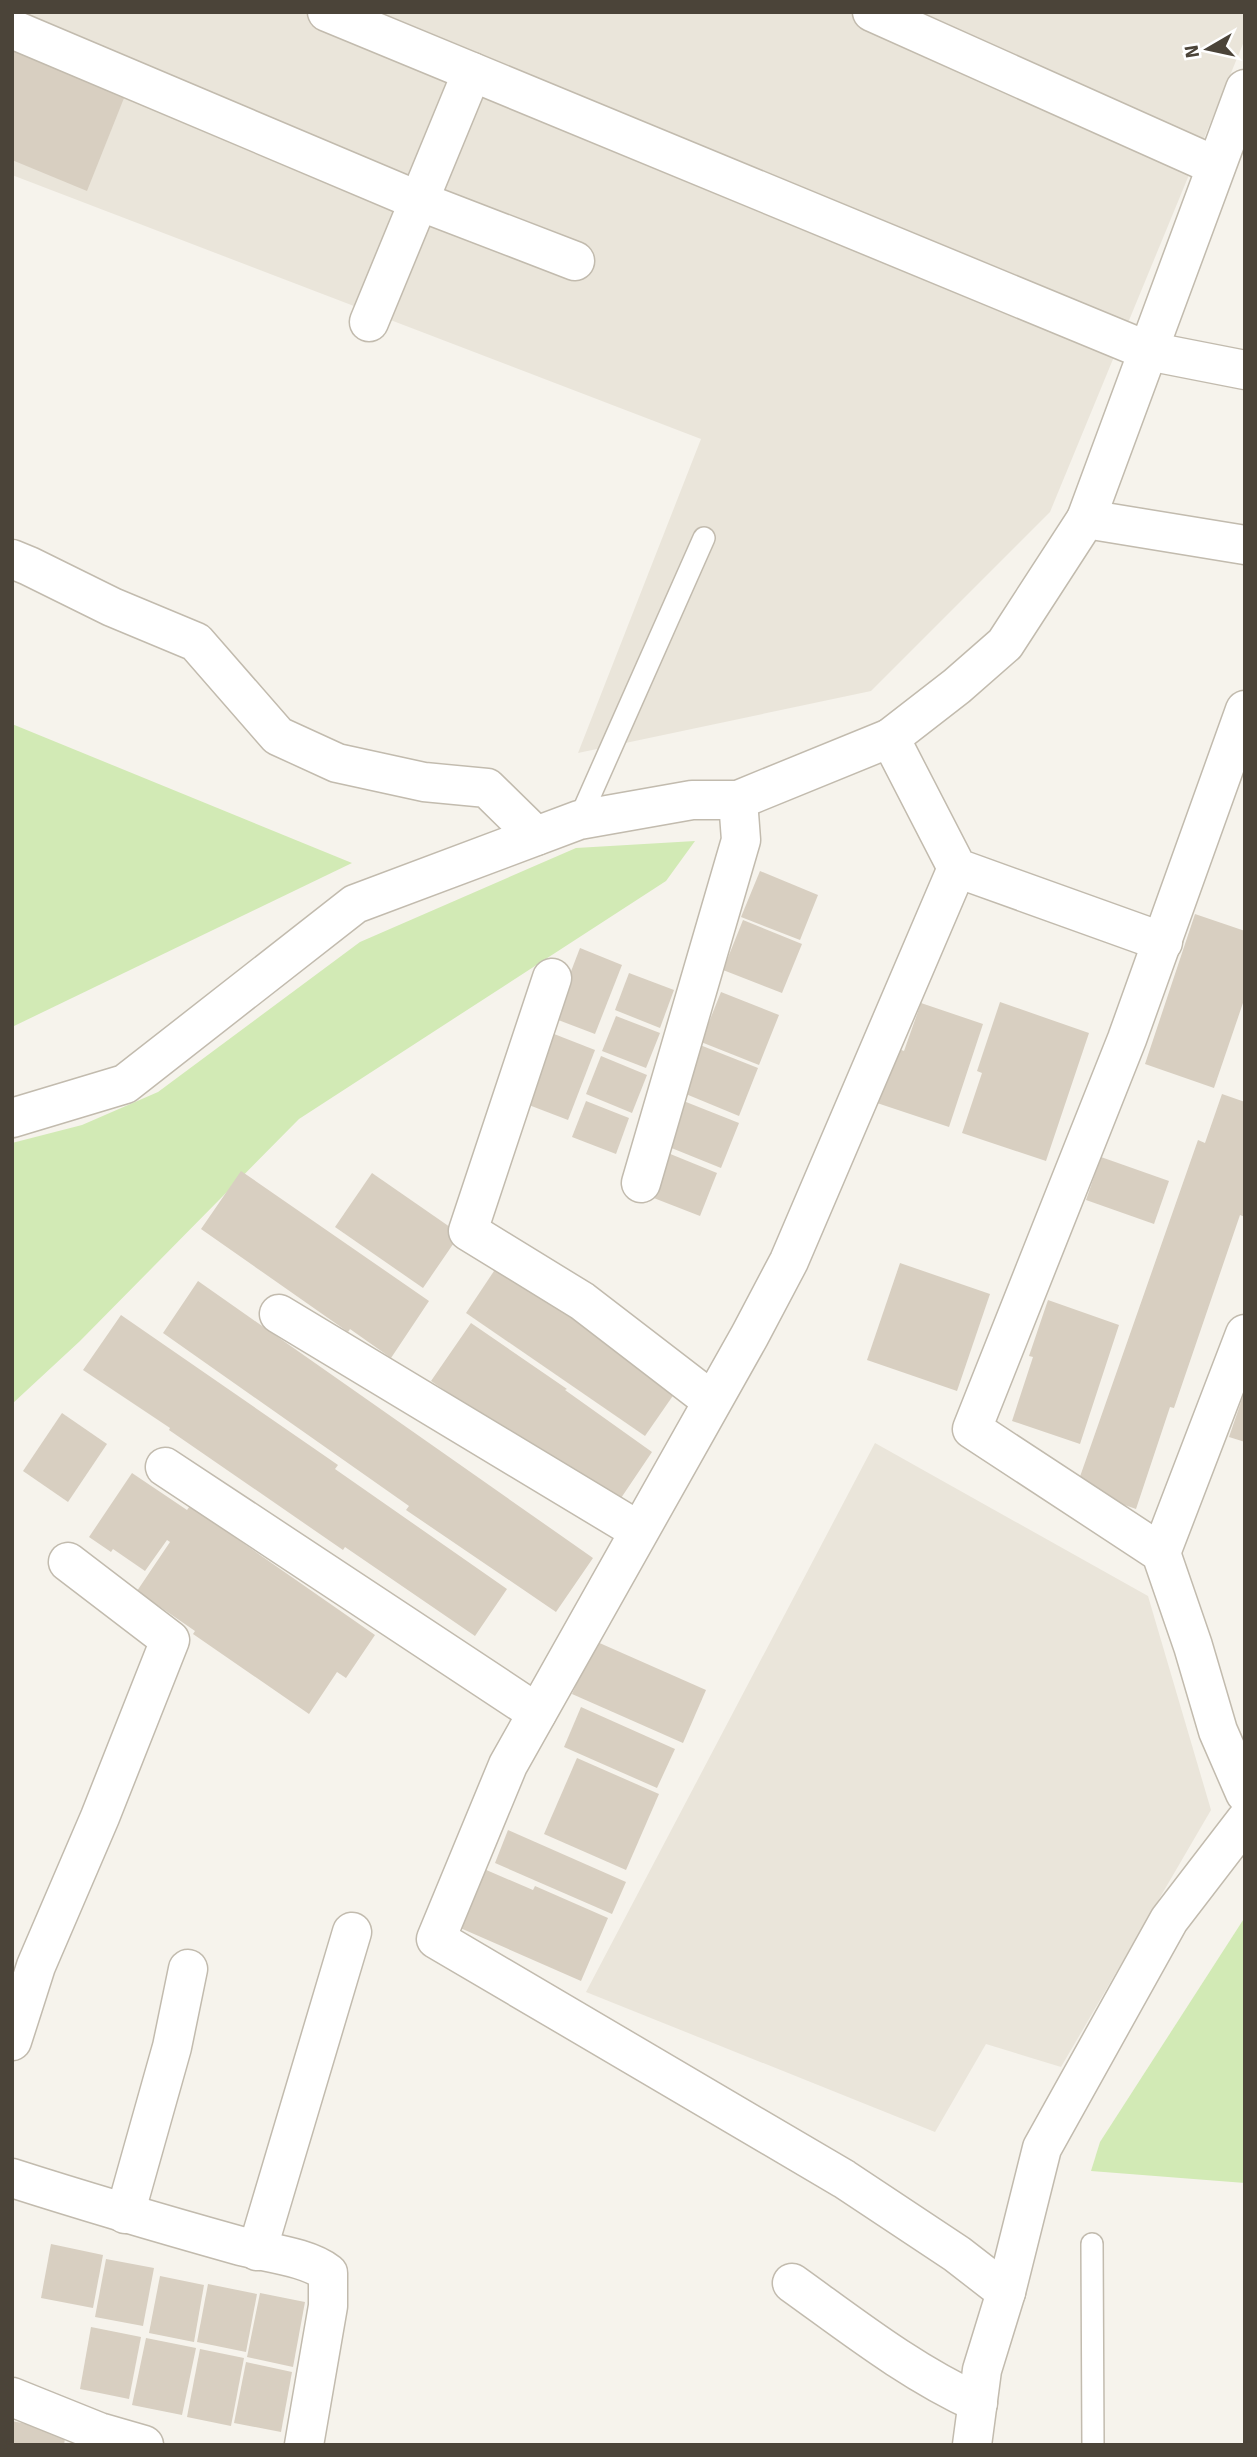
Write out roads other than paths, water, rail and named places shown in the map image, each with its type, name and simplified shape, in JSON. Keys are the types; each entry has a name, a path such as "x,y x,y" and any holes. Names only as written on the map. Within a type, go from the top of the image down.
{"street":[{"path":"327,12 1148,351 1245,370"},
{"path":"872,12 1216,166"},
{"path":"12,29 419,201 575,261"},
{"path":"369,322 472,72"},
{"path":"12,1118 125,1084 355,904 579,820 692,800 738,800 890,738 957,686 1005,644 1086,519 1245,89"},
{"path":"1086,519 1245,545"},
{"path":"12,559 112,607 196,642 278,736 337,763 424,782 487,788 536,836"},
{"path":"1245,710 1127,1040 972,1429 1161,1553 1218,1731 1245,1793"},
{"path":"890,738 957,868 1163,942"},
{"path":"641,1183 741,840 738,800"},
{"path":"957,868 789,1261 508,1765 436,1939 844,2179 957,2254 1006,2292"},
{"path":"552,978 468,1231 582,1301 712,1401"},
{"path":"279,1314 639,1531"},
{"path":"1161,1553 1245,1334"},
{"path":"165,1467 537,1713"},
{"path":"12,2041 36,1966 100,1817 170,1640 68,1562"},
{"path":"972,2445 982,2370 1006,2292 1042,2148 1169,1920 1245,1821"},
{"path":"257,2251 352,1933"},
{"path":"125,2214 172,2047 188,1969"},
{"path":"12,2178 125,2214 257,2251 317,2264 328,2273 328,2306 304,2445"},
{"path":"792,2283 892,2355 940,2385 978,2403"},
{"path":"12,2397 99,2432 144,2445"}],"lane":[{"path":"579,820 704,538"},
{"path":"1092,2244 1093,2445"}]}
